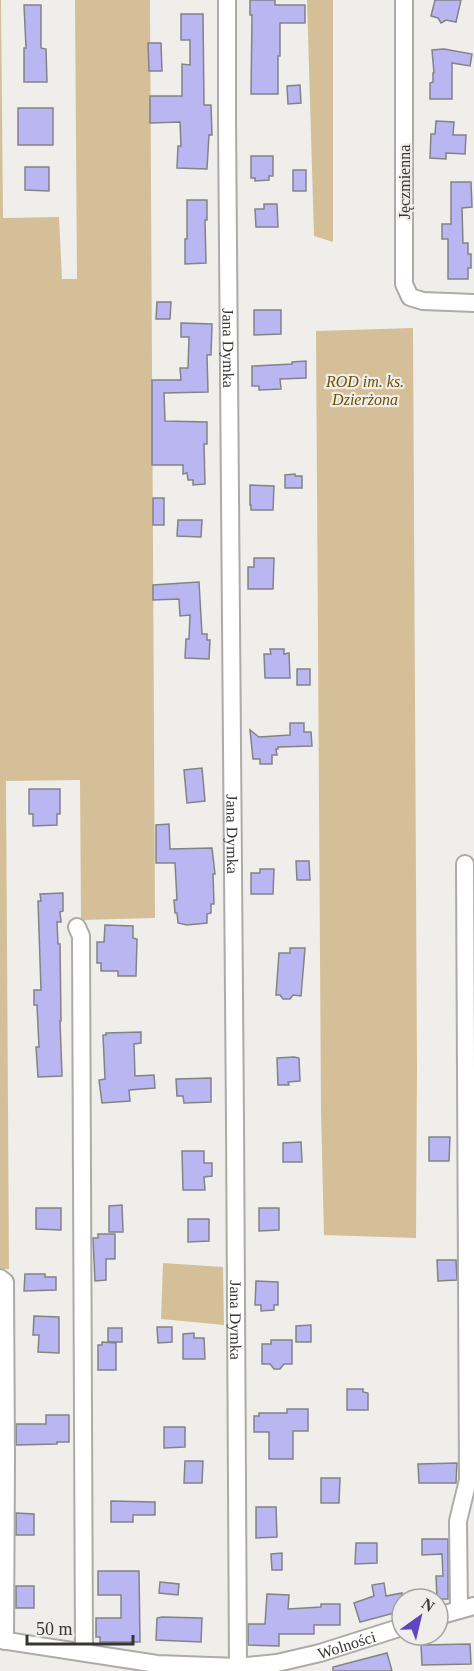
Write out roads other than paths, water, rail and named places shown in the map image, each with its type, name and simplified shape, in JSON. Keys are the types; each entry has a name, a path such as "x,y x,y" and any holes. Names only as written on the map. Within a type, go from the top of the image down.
{"street":[{"name":"Jana Dymka","path":"227,0 238,1667"},
{"name":"Jęczmienna","path":"404,0 404,285 410,297 423,302 474,303"},
{"path":"450,1613 467,1608 458,1521 468,1480 470,1056 465,864"},
{"path":"77,927 81,936 84,1652"},
{"name":"Wolności","path":"0,1278 5,1282 3,1641 84,1652 157,1667 238,1667 278,1663 320,1653 390,1631"}],"park label":[{"name":"ROD im. ks. Dzierżona","path":"365,390"}]}
